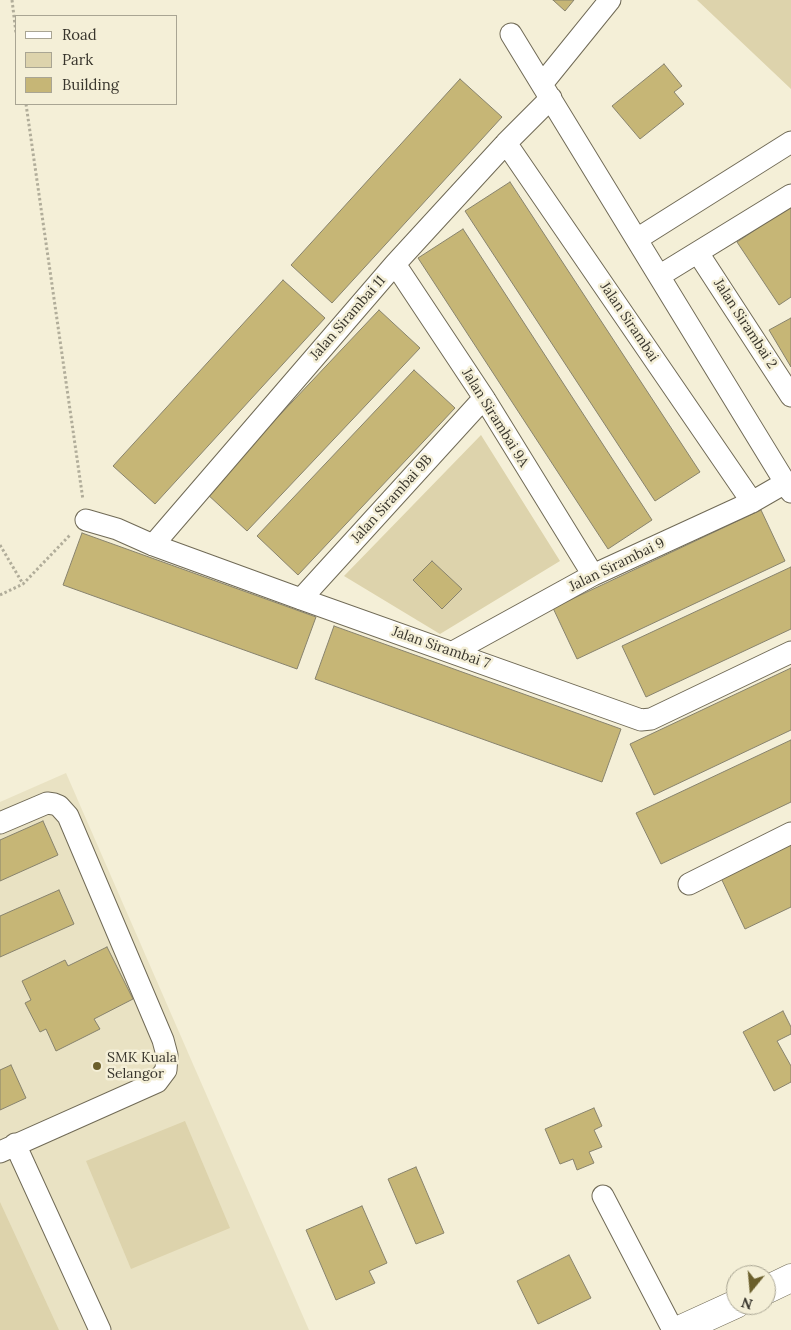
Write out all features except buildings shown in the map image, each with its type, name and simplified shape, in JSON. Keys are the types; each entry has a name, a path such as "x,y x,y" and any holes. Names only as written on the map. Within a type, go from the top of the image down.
{"main road":[{"path":"776,1285 791,1278"},
{"path":"679,1330 726,1309"}],"street":[{"name":"Jalan Sirambai 11","path":"153,545 394,264 506,143 546,91 610,0"},
{"path":"511,34 788,488"},
{"path":"636,239 791,142"},
{"name":"Jalan Sirambai","path":"506,143 752,502"},
{"path":"659,276 791,195"},
{"name":"Jalan Sirambai 2","path":"698,252 791,396"},
{"name":"Jalan Sirambai 9A","path":"394,264 484,398 593,575"},
{"name":"Jalan Sirambai 9B","path":"301,599 484,398"},
{"name":"Jalan Sirambai 9","path":"453,652 593,575 752,502 788,488"},
{"name":"Jalan Sirambai 7","path":"86,520 117,529 153,545 640,720 650,719 791,652"},
{"path":"0,823 47,803 60,806 68,816 163,1040 167,1055 166,1070 157,1082 8,1148 100,1330"},
{"path":"689,884 791,833"},
{"path":"602,1196 673,1330"}],"path":[{"path":"12,0 15,25"},
{"path":"0,595 23,584 38,566 86,520 26,105"},
{"path":"0,545 23,584"}],"shaded area":[{"name":"SMK Kuala Selangor","path":"66,773 309,1330 0,1330 0,802"}],"green space":[{"path":"697,0 791,0 791,89"},
{"path":"481,435 560,561 440,634 344,576"},
{"path":"185,1121 230,1228 131,1269 86,1161"},
{"path":"0,1202 59,1330 0,1330"}],"place":[{"name":"SMK Kuala Selangor","path":"97,1066"}]}
